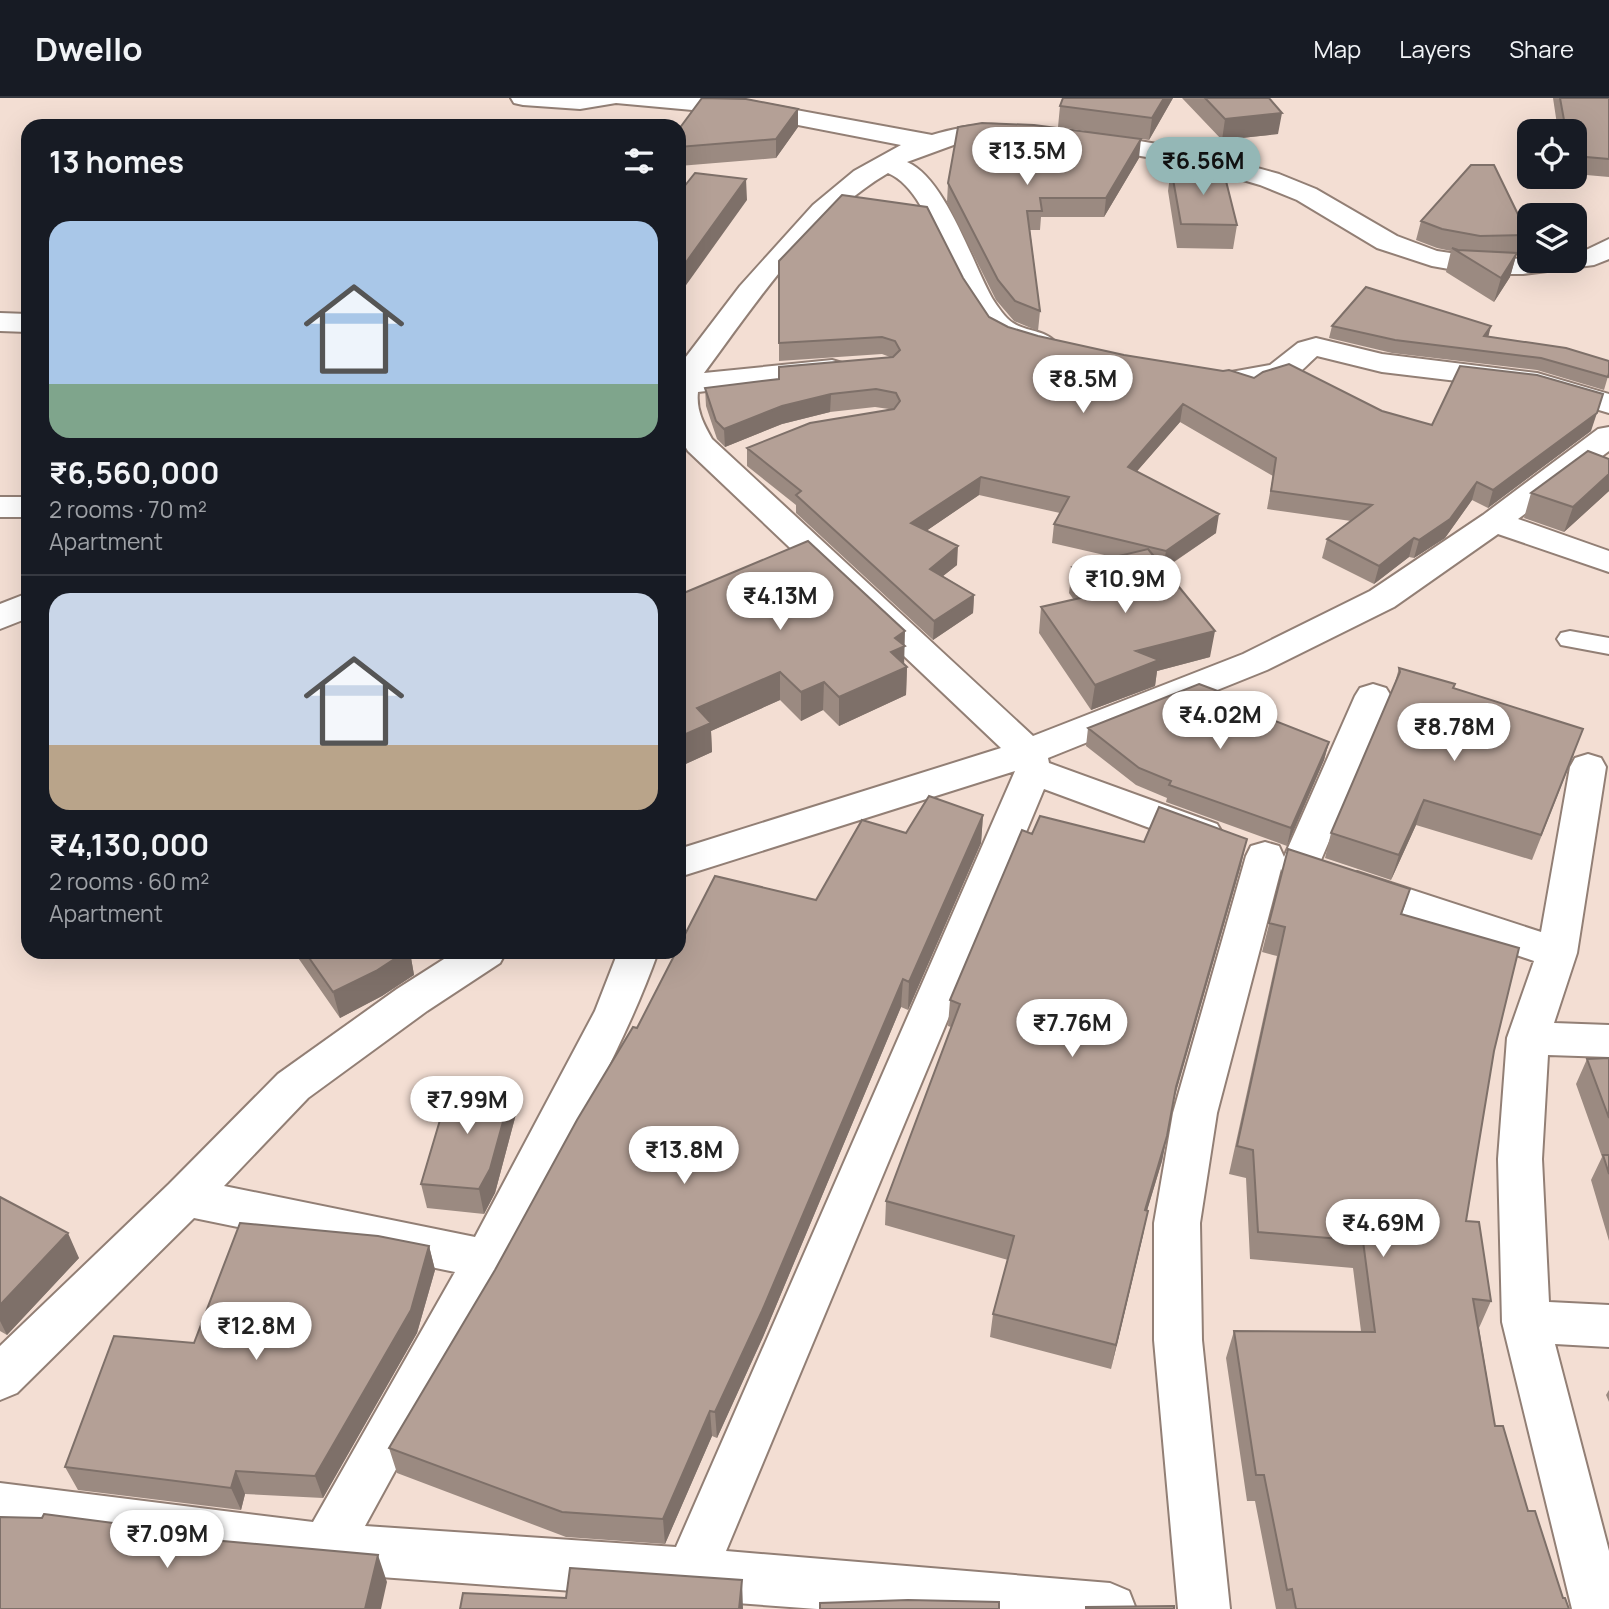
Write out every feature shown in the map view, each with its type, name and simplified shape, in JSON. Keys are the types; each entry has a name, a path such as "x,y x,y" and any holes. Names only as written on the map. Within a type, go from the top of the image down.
{"street":[{"path":"523,98 580,102 607,98"},
{"path":"625,98 747,108 932,143"},
{"path":"686,379 791,240 836,197 886,163 932,143 964,133 1000,132 1148,148 1256,175 1298,191 1387,242 1440,262 1489,268 1517,265"},
{"path":"886,163 905,171 924,188 981,304 1002,328 1030,341 1068,351"},
{"path":"1587,258 1594,257 1609,247"},
{"path":"0,322 21,323"},
{"path":"1216,376 1272,376 1308,349 1316,347 1382,363 1536,382 1609,404"},
{"path":"686,389 797,370 858,368"},
{"path":"686,421 699,444 1031,762 1282,862 1557,953"},
{"path":"686,861 1031,762 1255,662 1371,605 1608,441"},
{"path":"720,464 752,447"},
{"path":"0,507 21,507"},
{"path":"1494,522 1609,562"},
{"path":"0,618 21,608"},
{"path":"1204,1609 1178,1340 1177,1223 1195,1113 1282,862 1373,696"},
{"path":"691,1573 1031,762"},
{"path":"1588,767 1557,953 1528,1038 1520,1159 1526,1322 1598,1609"},
{"path":"1,1373 185,1197 293,1086 469,959"},
{"path":"326,1548 486,1259 616,1011 635,959"},
{"path":"1528,1038 1609,1041"},
{"path":"185,1197 486,1259"},
{"path":"1526,1322 1609,1326"},
{"path":"0,1507 326,1548 691,1573 1110,1609"}],"lane":[{"path":"1570,639 1609,646"}],"building":[{"path":"702,98 746,99 798,109 776,139 686,146 686,120"},
{"path":"1063,98 1164,98 1152,118 1060,106"},
{"path":"1205,98 1269,98 1282,113 1225,119"},
{"path":"1560,98 1609,98 1609,159 1587,157 1587,119 1564,119"},
{"path":"982,123 1034,125 1141,139 1106,198 1040,198 1042,211 1027,211 1040,311 1015,301 998,280 948,183 958,127"},
{"path":"1471,165 1494,165 1517,212 1517,235 1480,236 1442,229 1421,221"},
{"path":"1171,168 1223,169 1237,225 1181,224"},
{"path":"695,173 746,179 686,262 686,184"},
{"path":"842,195 927,207 963,278 989,317 1008,327 1038,336 1124,355 1229,370 1254,378 1263,372 1289,364 1382,411 1432,425 1460,366 1537,375 1603,394 1597,413 1493,490 1477,482 1450,519 1419,540 1414,538 1379,566 1327,539 1372,505 1271,491 1276,458 1183,404 1128,467 1219,514 1166,551 1054,524 1069,497 981,477 911,523 958,546 930,569 974,595 934,621 796,495 801,491 747,448 810,423 894,409 900,401 896,393 876,389 831,394 782,406 724,429 716,421 705,388 779,379 779,367 893,357 900,350 895,341 882,337 779,343 779,261"},
{"path":"1452,248 1517,253 1501,278"},
{"path":"1366,287 1491,326 1484,336 1566,348 1609,361 1608,377 1541,358 1395,340 1332,326"},
{"path":"1588,451 1609,459 1609,474 1573,507 1531,493"},
{"path":"808,541 905,631 895,638 905,646 891,652 907,667 839,697 824,682 801,692 780,672 697,708 711,723 686,734 686,592"},
{"path":"1148,549 1215,631 1136,651 1159,660 1095,685 1041,607 1093,595 1072,567"},
{"path":"1399,668 1455,684 1453,688 1583,729 1541,835 1424,800 1399,855 1331,833 1400,672"},
{"path":"1199,684 1274,712 1270,719 1329,742 1291,828 1169,785 1171,781 1139,768 1088,728"},
{"path":"929,796 983,815 909,982 903,979 762,1311 715,1412 710,1411 663,1519 562,1512 389,1448 495,1270 577,1120 633,1027 637,1028 672,959 686,959 686,932 715,876 816,900 862,820 906,833"},
{"path":"1159,807 1247,839 1176,1087 1167,1136 1145,1210 1148,1211 1116,1345 993,1314 1014,1236 886,1201 960,1004 950,1000 1022,830 1032,834 1040,816 1144,842"},
{"path":"1288,849 1410,889 1401,914 1519,948 1494,1051 1466,1221 1479,1222 1491,1301 1473,1299 1495,1426 1503,1426 1528,1511 1535,1511 1569,1609 1296,1609 1292,1589 1287,1590 1264,1475 1256,1475 1234,1331 1375,1332 1363,1241 1258,1232 1253,1150 1237,1146 1285,927 1269,923"},
{"path":"310,959 394,959 376,971 333,992"},
{"path":"1609,1058 1609,1118 1587,1059"},
{"path":"451,1083 512,1089 490,1169 479,1189 421,1184"},
{"path":"1603,1155 1609,1155 1609,1174"},
{"path":"0,1197 68,1233 0,1305"},
{"path":"240,1223 378,1236 429,1246 411,1310 315,1476 236,1471 231,1488 65,1467 114,1336 194,1343"},
{"path":"44,1514 213,1536 212,1540 378,1555 365,1609 0,1609 0,1517 42,1518"},
{"path":"570,1568 742,1580 739,1609 460,1609 463,1593 566,1598"},
{"path":"908,1600 999,1602 999,1609 820,1609 820,1603"},
{"path":"1174,1606 1174,1609 1086,1609 1086,1607"}]}
